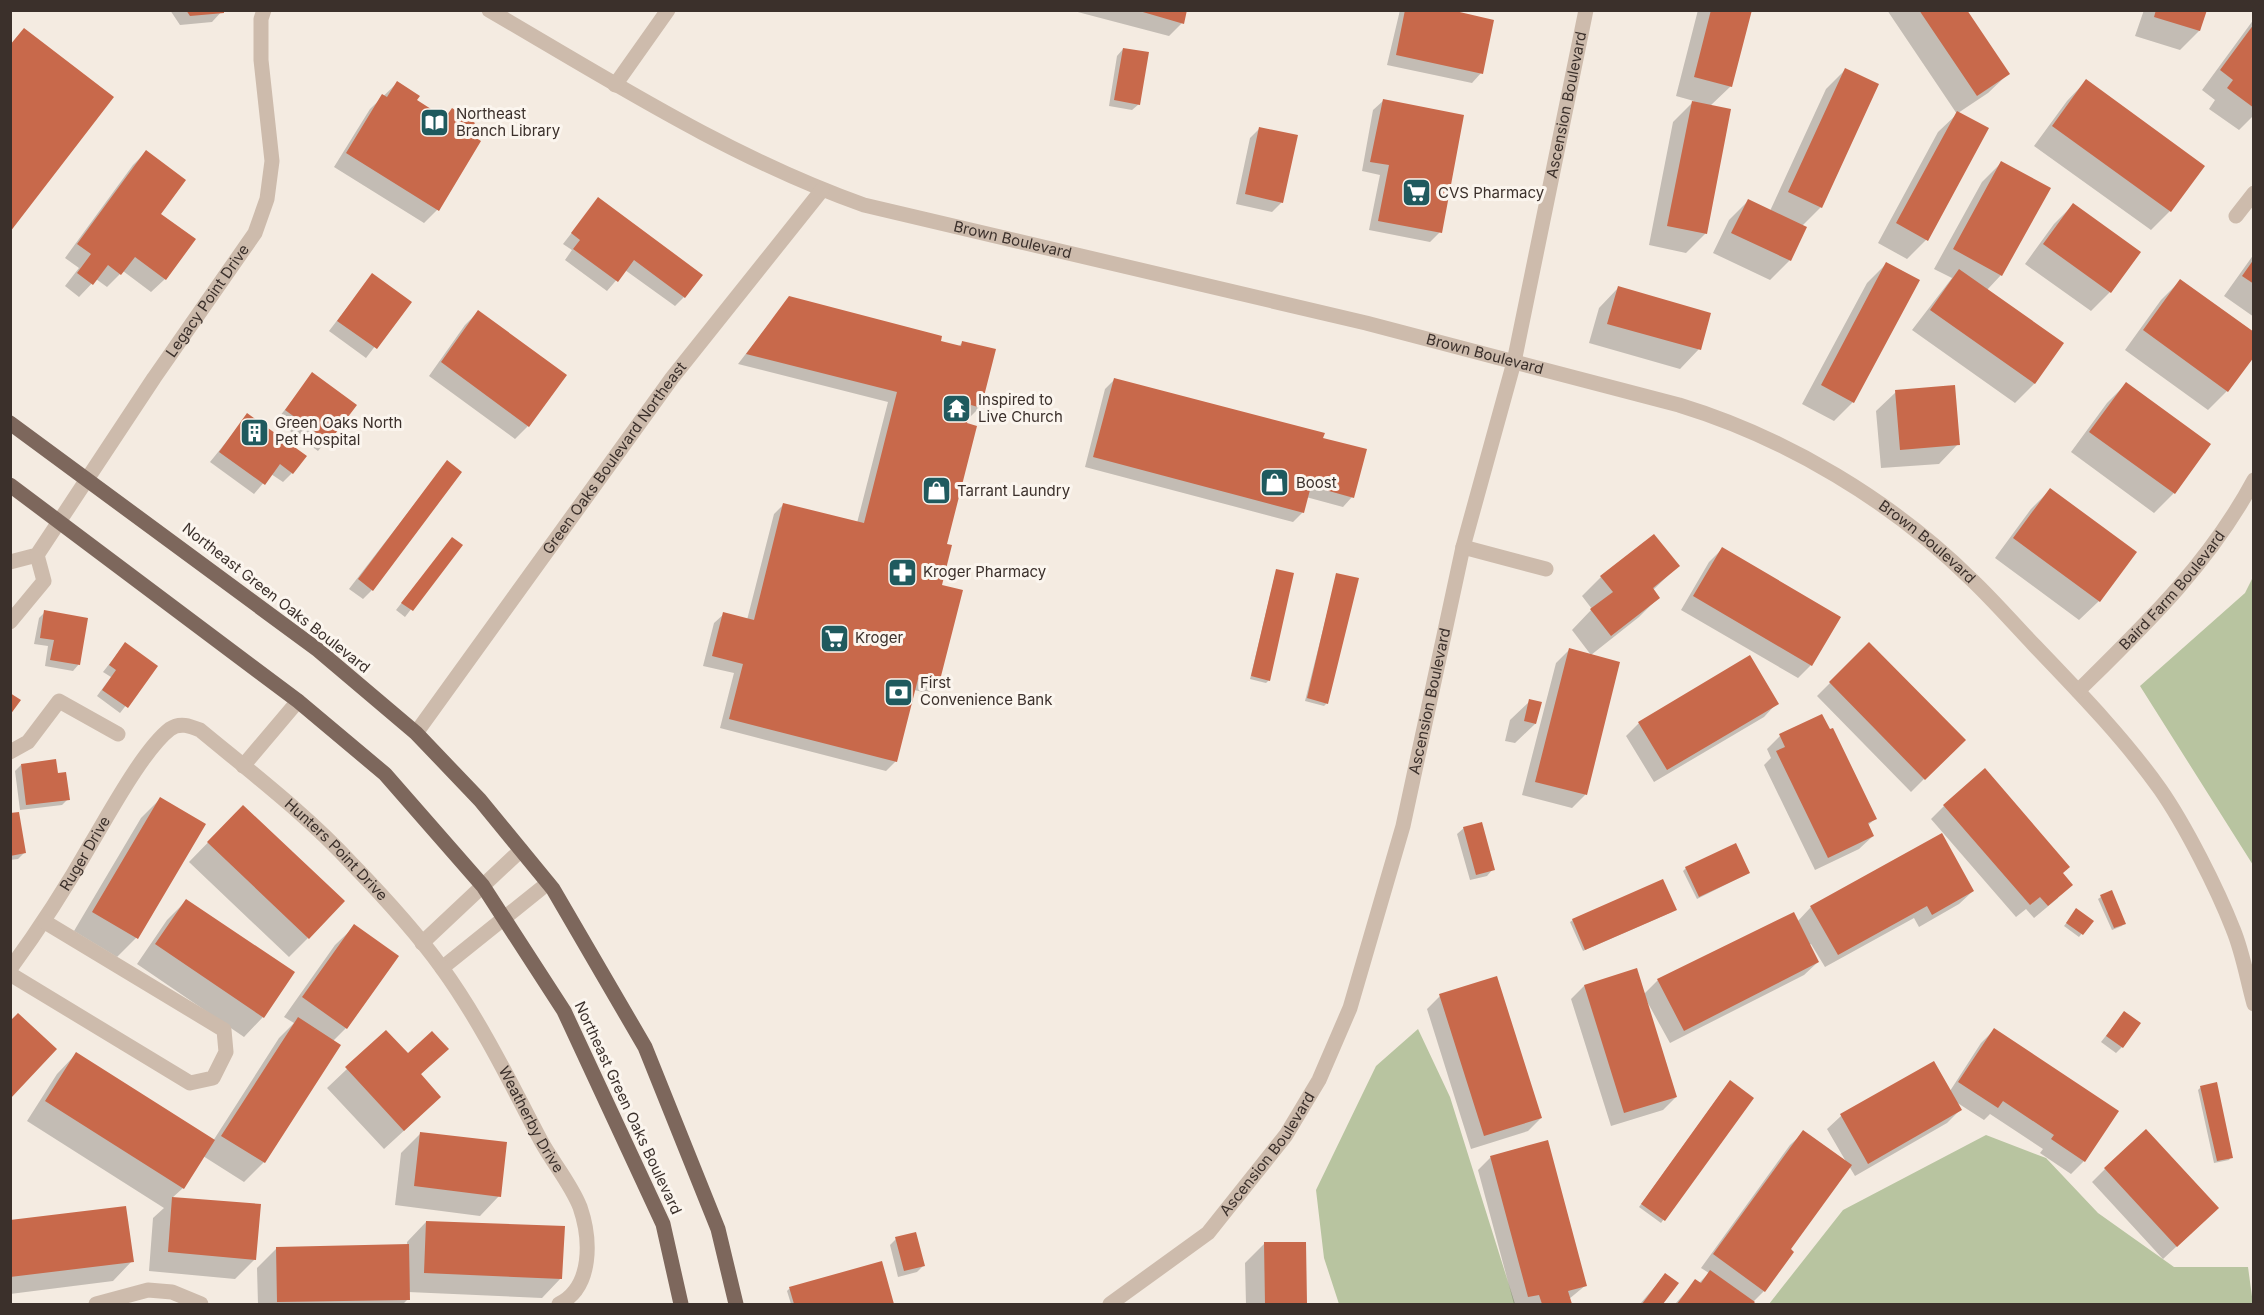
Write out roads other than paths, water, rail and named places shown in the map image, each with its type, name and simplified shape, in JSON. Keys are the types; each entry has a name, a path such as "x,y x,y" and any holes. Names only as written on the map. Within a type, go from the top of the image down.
{"main road":[{"name":"Northeast Green Oaks Boulevard","path":"10,423 318,650 416,733 480,800 548,883 594,956 645,1047 718,1229 736,1305"},
{"name":"Northeast Green Oaks Boulevard","path":"10,485 298,701 385,774 483,886 564,1011 663,1224 681,1305"}],"street":[{"name":"Legacy Point Drive","path":"37,555 89,480 153,378 255,233 267,199 272,160 261,60 261,19 264,10"},
{"name":"Brown Boulevard","path":"489,10 615,85 790,176 864,205 932,223 1053,248 1356,320 1710,414 1797,453 1856,488 1946,556 2078,691 2148,773 2182,829 2234,931 2253,1004"},
{"path":"615,85 668,10"},
{"name":"Ascension Boulevard","path":"1110,1305 1208,1233 1286,1135 1319,1080 1350,1008 1403,826 1463,548 1514,362 1586,10"},
{"name":"Green Oaks Boulevard Northeast","path":"416,733 672,378 822,190"},
{"path":"2236,216 2253,193"},
{"name":"Baird Farm Boulevard","path":"2078,691 2154,618 2205,557 2219,540 2253,480"},
{"path":"1463,548 1546,569"},
{"path":"10,562 37,555 44,581 10,622"},
{"path":"10,752 28,742 59,701 118,734"},
{"path":"243,765 298,701"},
{"name":"Hunters Point Drive","path":"160,739 171,728 180,725 200,730 243,765 353,864 422,943"},
{"name":"Ruger Drive","path":"10,969 45,922 111,807 160,739"},
{"path":"422,943 521,850"},
{"path":"442,968 548,883"},
{"path":"10,974 190,1083 213,1078 226,1052 224,1030 45,922"},
{"name":"Weatherby Drive","path":"422,943 442,968 478,1023 551,1160 579,1206 585,1227 586,1261 582,1280 576,1293 559,1305"},
{"path":"96,1305 148,1290 172,1292 201,1305"}],"place":[{"name":"Northeast Branch Library","path":"435,123"},
{"name":"CVS Pharmacy","path":"1417,193"},
{"name":"Inspired to Live Church","path":"957,409"},
{"name":"Green Oaks North Pet Hospital","path":"254,432"},
{"name":"Boost","path":"1275,483"},
{"name":"Tarrant Laundry","path":"936,491"},
{"name":"Kroger Pharmacy","path":"902,572"},
{"name":"Kroger","path":"834,638"},
{"name":"First Convenience Bank","path":"899,692"}]}
